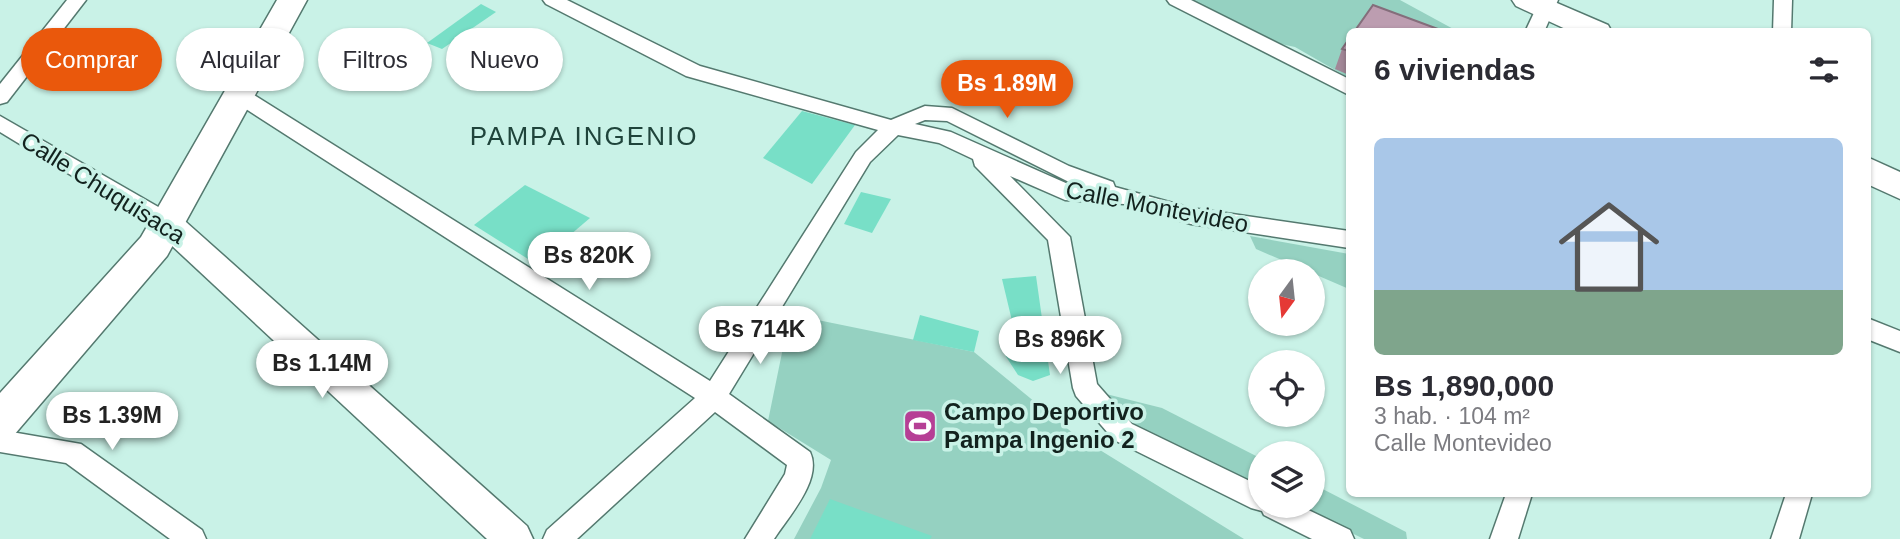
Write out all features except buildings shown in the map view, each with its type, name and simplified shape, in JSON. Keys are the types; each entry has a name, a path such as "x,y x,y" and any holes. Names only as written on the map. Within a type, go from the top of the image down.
{"highway":[{"path":"0,422 154,246 292,0"}],"main road":[{"path":"1538,10 1587,28"},
{"path":"1871,171 1900,187"},
{"name":"Calle Chuquisaca","path":"166,222 514,539"}],"street":[{"path":"0,97 77,0 88,0"},
{"name":"Calle Montevideo","path":"552,0 693,71 892,127 944,137 1065,192 1124,196 1191,216 1346,239"},
{"path":"1176,0 1346,86"},
{"path":"1782,28 1783,0"},
{"path":"239,95 714,397 800,460 798,478 760,539"},
{"path":"557,539 714,397 863,157 892,127 912,115 938,111 952,114 1062,171 1124,196"},
{"name":"Calle Chuquisaca","path":"0,123 166,222"},
{"path":"970,149 1059,237 1085,388 1123,432 1248,493"},
{"path":"1871,330 1900,342"},
{"path":"0,441 72,452 192,539"},
{"path":"1504,539 1518,497"},
{"path":"1785,539 1798,497"},
{"path":"1297,518 1340,539"}],"shaded area":[{"path":"1189,0 1400,0 1451,28 1346,28 1346,76 1295,47 1281,44"},
{"path":"481,4 496,12 473,28 448,28"},
{"path":"446,29 446,46 442,49 432,45 432,39"},
{"path":"802,111 855,125 812,184 763,158"},
{"path":"525,185 590,218 536,264 474,225"},
{"path":"861,192 891,199 872,233 844,224"},
{"path":"1250,236 1346,253 1346,288 1325,279 1325,259 1279,259 1256,249"},
{"path":"1036,276 1050,375 1033,381 1018,375 1005,355 1013,325 1002,279"},
{"name":"Campo Deportivo Pampa Ingenio 2","path":"799,311 803,317 974,352 1074,434 1244,539 794,539 821,488 831,460 768,421 784,343 772,337"},
{"path":"920,315 979,331 974,352 913,340"},
{"path":"1106,394 1162,408 1248,452 1248,482 1135,428"},
{"path":"1325,490 1406,532 1407,539 1364,539 1321,518 1325,518"},
{"path":"830,499 932,536 930,539 810,539"}],"place":[{"name":"Campo Deportivo Pampa Ingenio 2","path":"920,426"}],"district":[{"name":"PAMPA INGENIO","path":"584,136"}]}
